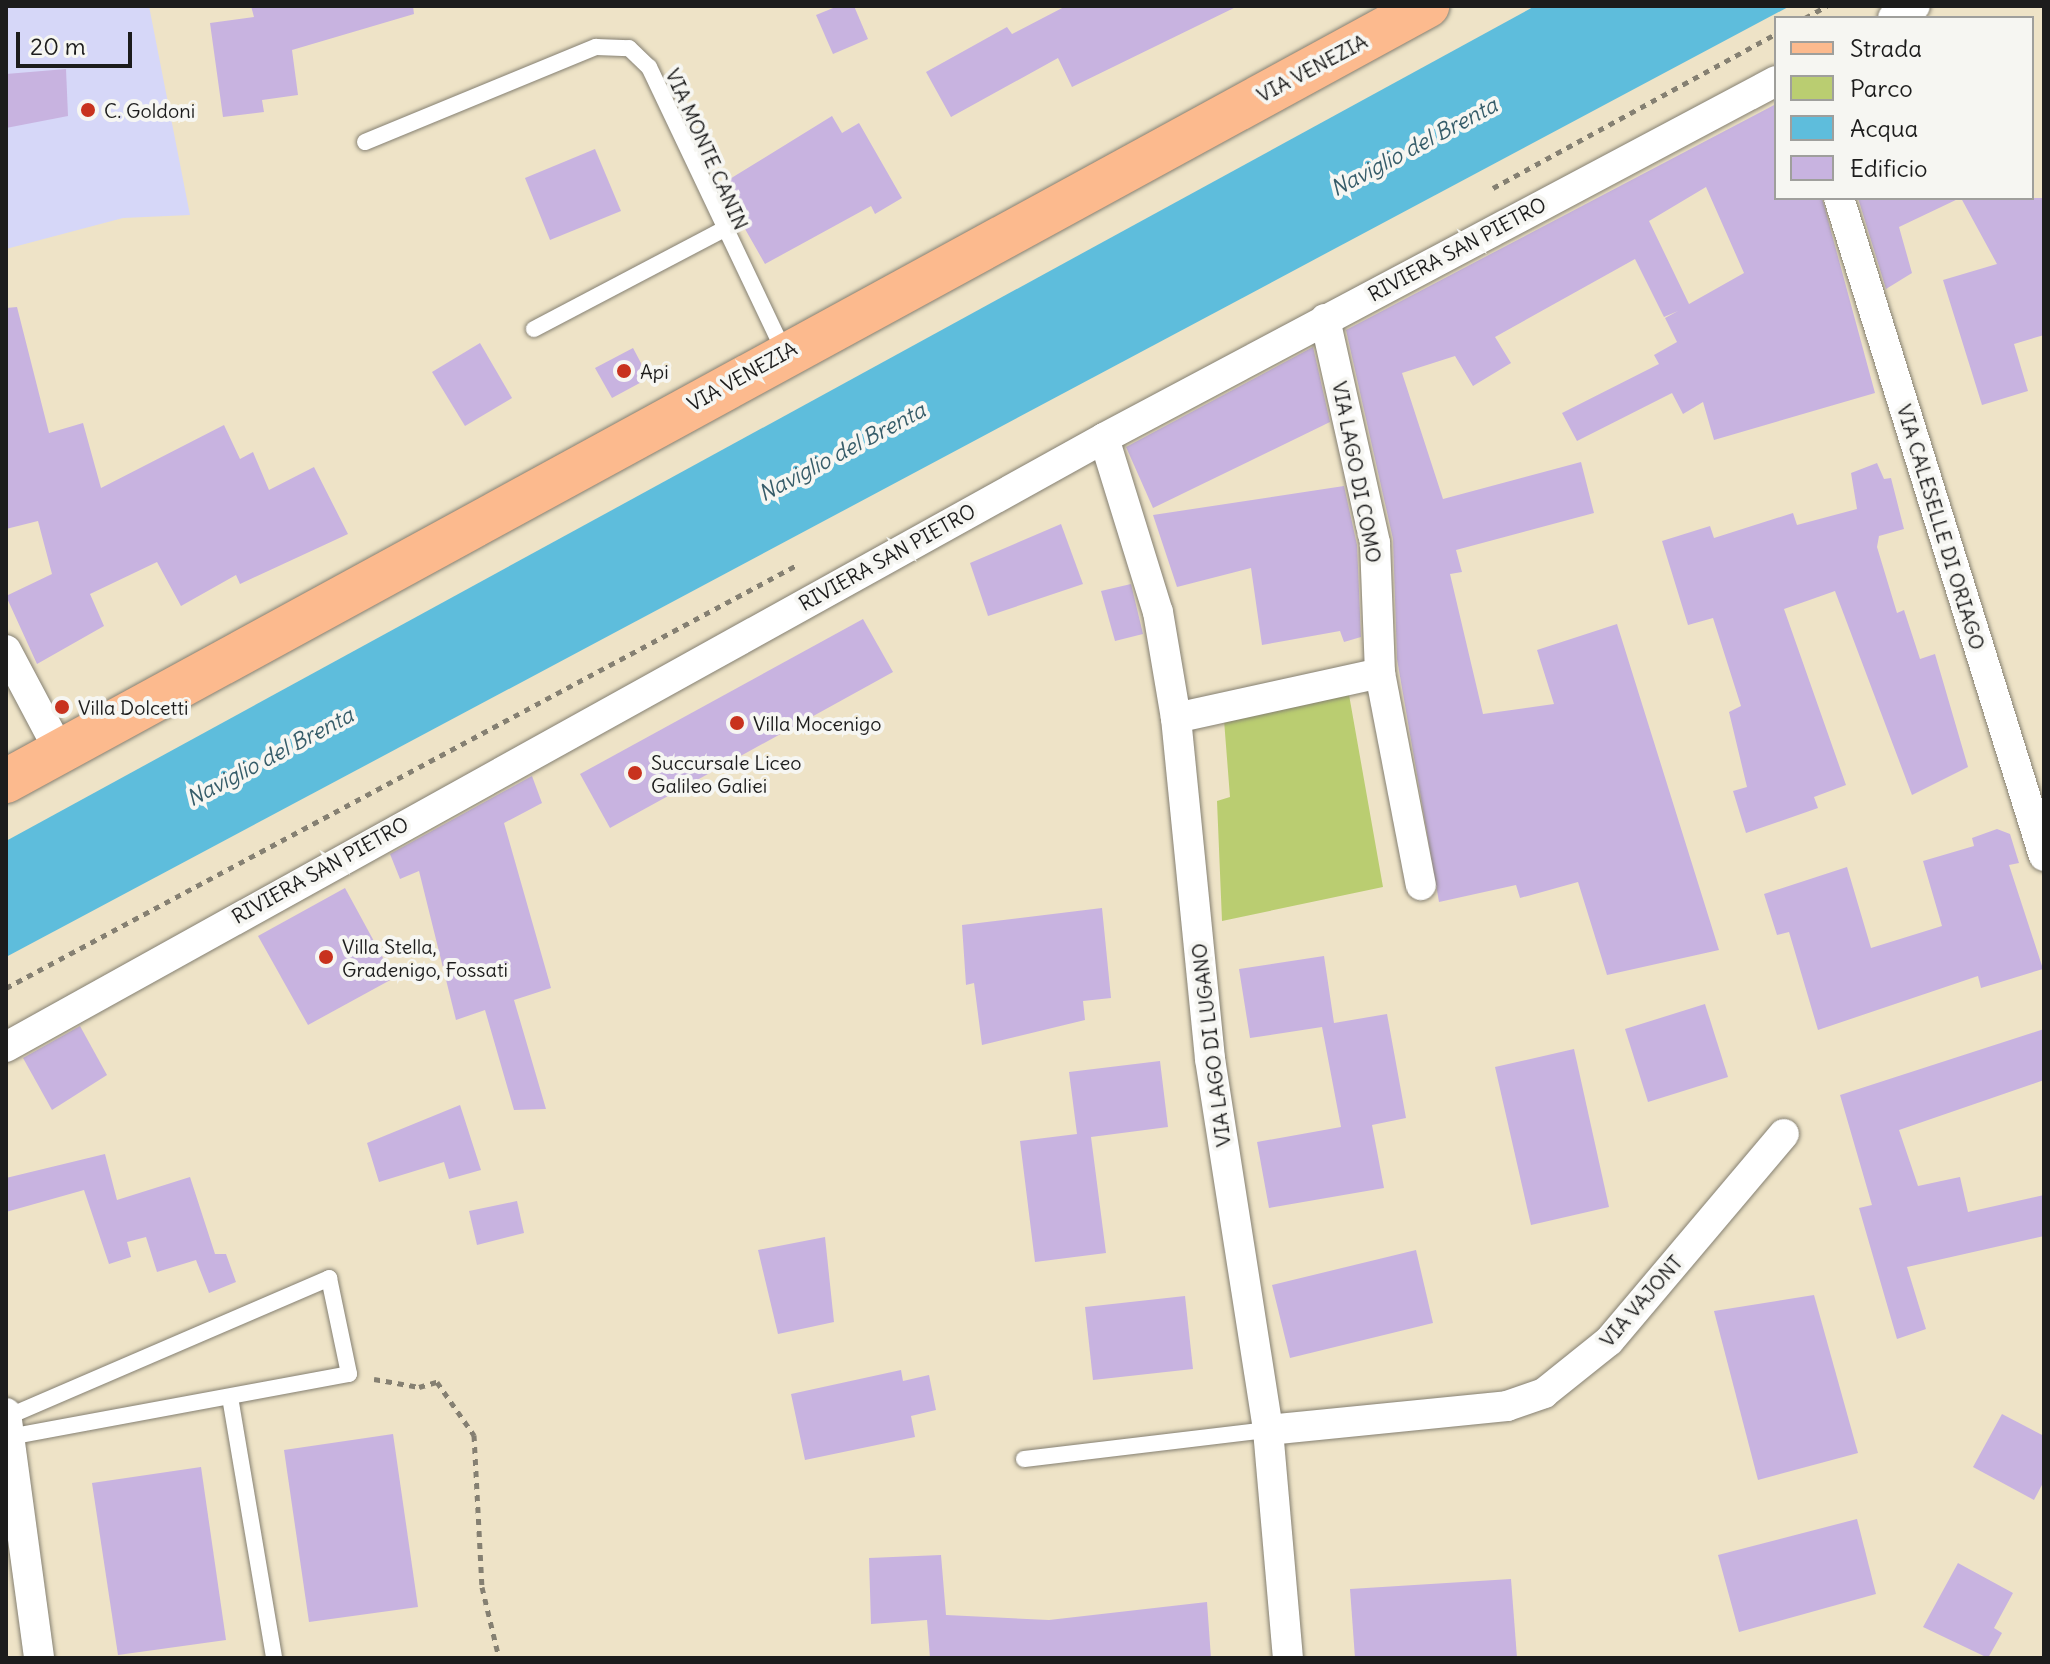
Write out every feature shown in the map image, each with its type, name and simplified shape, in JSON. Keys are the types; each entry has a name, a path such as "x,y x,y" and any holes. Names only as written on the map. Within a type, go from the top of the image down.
{"main road":[{"name":"VIA VENEZIA","path":"6,781 785,353 1427,6"}],"street":[{"path":"1897,16 1915,6"},
{"name":"RIVIERA SAN PIETRO","path":"6,1047 1104,438 1774,82"},
{"name":"VIA CALESELLE DI ORIAGO","path":"1840,200 2044,856"},
{"name":"VIA LAGO DI COMO","path":"1325,319 1375,543 1380,673 1421,885"},
{"name":"VIA LAGO DI LUGANO","path":"1104,438 1158,612 1176,718 1210,1059 1268,1430 1288,1658"},
{"path":"6,650 60,752"},
{"path":"1176,718 1380,673"},
{"name":"VIA VAJONT","path":"1268,1430 1507,1406 1544,1393 1609,1341 1784,1134"},
{"path":"8,1435 39,1658"}],"lane":[{"name":"VIA MONTE CANIN","path":"365,142 596,47 619,45 649,67 721,231 785,353"},
{"path":"534,329 721,231"},
{"path":"329,1278 349,1374 8,1435 329,1278"},
{"path":"230,1397 274,1658"},
{"path":"1024,1459 1268,1430"}],"path":[{"path":"1809,16 1827,6"},
{"path":"349,1374 419,1387 437,1382 474,1435 482,1587 499,1658"}],"shaded area":[{"name":"C. Goldoni","path":"6,6 149,6 190,215 123,218 6,249"}],"green space":[{"path":"1348,689 1383,887 1222,921 1217,801 1230,797 1224,720"}],"water":[{"name":"Naviglio del Brenta","path":"1535,6 1790,6 6,957 6,841"}],"building":[{"path":"251,6 413,6 414,14 292,50 298,95 262,100 264,112 223,117 210,23 254,17"},
{"path":"838,6 854,6 868,39 833,54 816,15"},
{"path":"1066,6 1238,6 1072,87 1058,58 951,117 926,72 1007,27 1012,34"},
{"path":"66,69 68,116 6,128 6,74"},
{"path":"1774,105 1774,200 1823,200 1875,393 1714,440 1703,402 1683,414 1672,393 1577,441 1562,413 1659,364 1654,355 1677,342 1665,318 1678,311 1664,317 1635,259 1495,337 1511,363 1473,386 1455,356 1402,373 1443,499 1581,462 1594,513 1456,550 1462,572 1450,574 1483,714 1554,704 1537,650 1617,624 1719,950 1607,975 1578,882 1520,898 1516,885 1439,902 1397,659 1393,539 1346,330","holes":["1706,187 1744,273 1689,304 1649,221"]},
{"path":"832,116 842,133 859,123 902,198 875,214 871,206 765,264 720,185"},
{"path":"595,149 621,211 550,240 525,178"},
{"path":"2044,198 2044,335 2014,344 2028,391 1982,405 1943,280 1997,264 1962,200"},
{"path":"1859,200 1956,200 1899,227 1912,273 1886,289"},
{"path":"17,307 49,433 83,423 101,488 224,425 240,459 253,452 269,490 314,467 348,534 240,584 236,575 181,606 157,562 90,594 104,626 37,664 6,596 52,574 38,521 6,529 6,308"},
{"path":"480,343 512,398 465,426 432,372"},
{"path":"1313,347 1330,422 1153,508 1126,447"},
{"path":"633,348 649,378 612,398 595,368"},
{"path":"1877,463 1884,479 1891,478 1904,529 1879,536 1877,547 1897,613 1904,610 1920,659 1935,654 1968,767 1912,795 1835,591 1784,609 1846,785 1814,797 1818,808 1746,833 1733,791 1747,787 1729,712 1741,706 1713,618 1688,625 1662,541 1710,526 1714,538 1793,513 1797,525 1857,509 1851,473"},
{"path":"1344,486 1357,545 1361,637 1344,642 1340,631 1262,645 1251,568 1177,587 1153,515"},
{"path":"1061,524 1083,584 988,616 970,563"},
{"path":"1131,584 1143,634 1115,641 1101,591"},
{"name":"Villa Mocenigo","path":"863,619 893,672 610,828 580,774"},
{"path":"532,776 542,803 504,823 551,988 514,1000 546,1109 514,1110 485,1010 456,1020 419,871 400,879 390,854"},
{"path":"1997,829 2010,834 2019,863 2009,865 2043,969 1981,988 1978,976 1818,1030 1789,932 1777,935 1764,894 1847,867 1871,948 1942,926 1923,861 1974,846 1972,838"},
{"name":"Villa Stella, Gradenigo, Fossati","path":"345,888 394,978 308,1025 258,936"},
{"path":"1102,908 1111,998 1083,1001 1085,1020 982,1045 974,983 966,985 962,925"},
{"path":"1324,956 1334,1023 1387,1014 1406,1118 1372,1125 1384,1188 1269,1208 1257,1142 1341,1127 1322,1027 1250,1038 1239,969"},
{"path":"1705,1004 1728,1077 1648,1102 1625,1029"},
{"path":"80,1026 107,1075 52,1110 23,1058"},
{"path":"2044,1029 2044,1080 1899,1130 1918,1186 1960,1177 1968,1212 2044,1195 2044,1236 1907,1267 1926,1329 1897,1339 1859,1208 1872,1205 1840,1095"},
{"path":"1574,1049 1609,1207 1531,1225 1495,1067"},
{"path":"1160,1061 1168,1127 1091,1137 1106,1253 1035,1262 1020,1141 1077,1134 1069,1072"},
{"path":"460,1105 481,1170 449,1179 444,1162 379,1182 367,1143"},
{"path":"105,1154 117,1200 190,1177 215,1254 226,1254 236,1282 209,1293 196,1260 157,1272 146,1237 127,1242 131,1257 109,1264 84,1190 6,1212 6,1178"},
{"path":"517,1201 524,1233 477,1245 469,1211"},
{"path":"825,1237 834,1322 778,1334 758,1250"},
{"path":"1416,1250 1433,1323 1290,1358 1272,1285"},
{"path":"1814,1295 1858,1453 1758,1480 1714,1311"},
{"path":"1185,1296 1193,1369 1093,1380 1085,1307"},
{"path":"901,1370 903,1381 929,1375 936,1410 911,1416 915,1437 805,1460 791,1394"},
{"path":"2002,1414 2044,1436 2044,1481 2034,1500 1973,1467"},
{"path":"393,1434 418,1607 309,1622 284,1450"},
{"path":"201,1467 226,1640 118,1655 92,1483"},
{"path":"1857,1519 1876,1594 1739,1632 1718,1555"},
{"path":"941,1555 946,1615 1049,1620 1207,1602 1211,1658 930,1658 927,1620 871,1624 869,1558"},
{"path":"1958,1563 2013,1593 1994,1628 2002,1633 1988,1658 1923,1627"},
{"path":"1511,1579 1517,1658 1355,1658 1350,1589"}],"place":[{"name":"C. Goldoni","path":"88,110"},
{"name":"Api","path":"624,371"},
{"name":"Villa Dolcetti","path":"62,707"},
{"name":"Villa Mocenigo","path":"737,723"},
{"name":"Succursale Liceo Galileo Galiei","path":"635,773"},
{"name":"Villa Stella, Gradenigo, Fossati","path":"326,957"}]}
